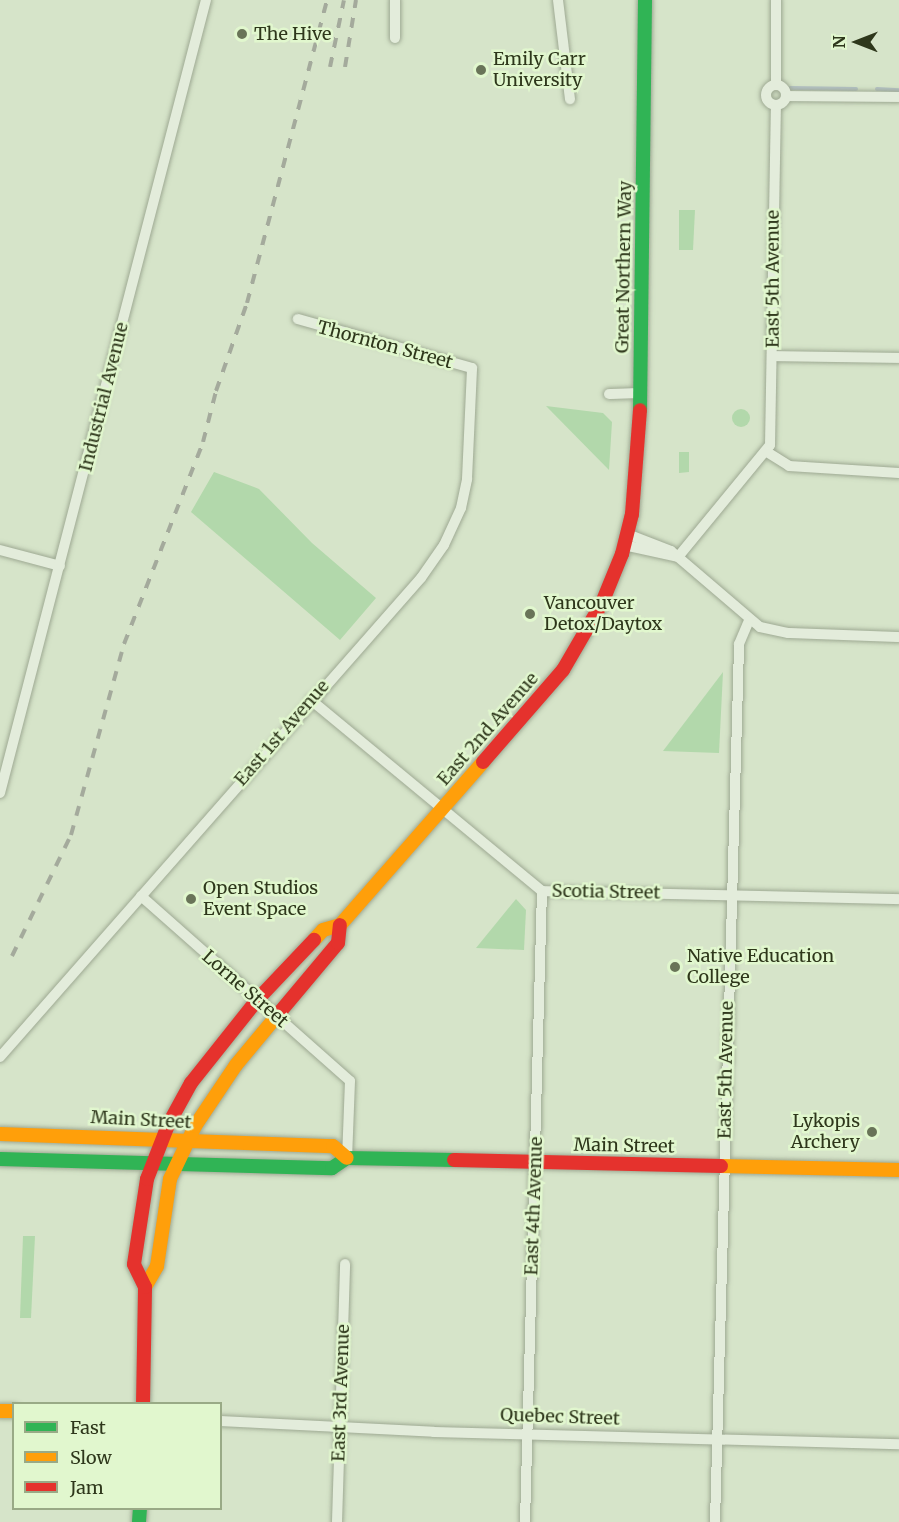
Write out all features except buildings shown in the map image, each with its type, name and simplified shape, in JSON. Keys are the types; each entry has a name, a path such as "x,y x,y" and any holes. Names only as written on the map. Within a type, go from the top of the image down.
{"main road":[{"name":"Great Northern Way","path":"626,540 638,470 641,393 645,0"},
{"name":"East 2nd Avenue","path":"143,1402 145,1287 134,1264 142,1199 153,1162 191,1083 257,1000 323,930 340,925 563,670 602,603 626,540"},
{"name":"East 2nd Avenue","path":"145,1287 157,1266 163,1210 177,1164 188,1140 216,1092 338,943 340,925"},
{"name":"Main Street","path":"0,1134 333,1146 348,1158"},
{"name":"Main Street","path":"0,1159 332,1168 348,1158 899,1170"}],"street":[{"name":"Industrial Avenue","path":"0,793 206,0"},
{"path":"394,38 395,0"},
{"path":"558,0 570,99"},
{"path":"776,0 776,85 767,93 768,100 776,105 786,96 899,97"},
{"path":"776,85 784,89 786,96"},
{"name":"East 5th Avenue","path":"767,452 772,356 776,105"},
{"name":"Thornton Street","path":"298,319 472,368"},
{"path":"772,356 899,358"},
{"name":"East 1st Avenue","path":"0,1057 311,700 412,589 444,545 461,508 467,479 472,368"},
{"path":"609,394 641,393"},
{"path":"678,557 767,452 789,466 899,473"},
{"path":"626,540 678,557 749,621 788,633 899,637"},
{"path":"0,550 60,566"},
{"name":"East 5th Avenue","path":"715,1522 739,644 749,621"},
{"name":"Scotia Street","path":"311,700 441,810 542,891 899,899"},
{"name":"East 4th Avenue","path":"525,1522 542,891"},
{"name":"Lorne Street","path":"141,896 350,1081 348,1158"},
{"name":"East 3rd Avenue","path":"337,1522 345,1264"},
{"name":"Quebec Street","path":"222,1420 340,1429 899,1444"}],"green space":[{"path":"679,210 695,210 693,250 679,250"},
{"path":"546,406 603,413 612,422 609,470"},
{"path":"737,409 745,409 750,414 748,425 737,427 732,422 732,414"},
{"path":"679,452 689,452 689,472 679,473"},
{"path":"214,472 259,489 312,543 376,598 340,640 191,512"},
{"path":"723,672 719,753 663,751"},
{"path":"516,899 526,910 524,950 476,948"},
{"path":"23,1236 35,1236 31,1318 20,1318"}],"waterway":[{"path":"790,88 856,89"},
{"path":"877,89 899,90"}],"railway":[{"path":"12,956 71,835 124,644 203,442 216,391 247,303 327,0"},
{"path":"330,67 344,0"},
{"path":"345,67 356,0"}],"traffic: fast":[{"path":"640,410 645,0"},
{"path":"0,1159 332,1168 347,1158 454,1160"},
{"path":"139,1522 140,1510"}],"traffic: slow":[{"path":"314,940 323,930 340,925 483,762"},
{"path":"145,1287 157,1266 170,1179 195,1126 236,1065 280,1012"},
{"path":"0,1134 333,1146 347,1158"},
{"path":"721,1166 899,1170"},
{"path":"0,1411 12,1411"}],"traffic: jam":[{"path":"483,762 563,670 602,603 622,554 632,514 640,410"},
{"path":"280,1012 338,943 340,925"},
{"path":"143,1402 145,1287 134,1264 147,1179 168,1125 191,1083 257,1000 314,940"},
{"path":"454,1160 721,1166"}],"place":[{"name":"The Hive","path":"242,34"},
{"name":"Emily Carr University","path":"481,70"},
{"name":"Vancouver Detox/Daytox","path":"530,614"},
{"name":"Open Studios Event Space","path":"191,899"},
{"name":"Native Education College","path":"675,967"},
{"name":"Lykopis Archery","path":"872,1132"}]}
